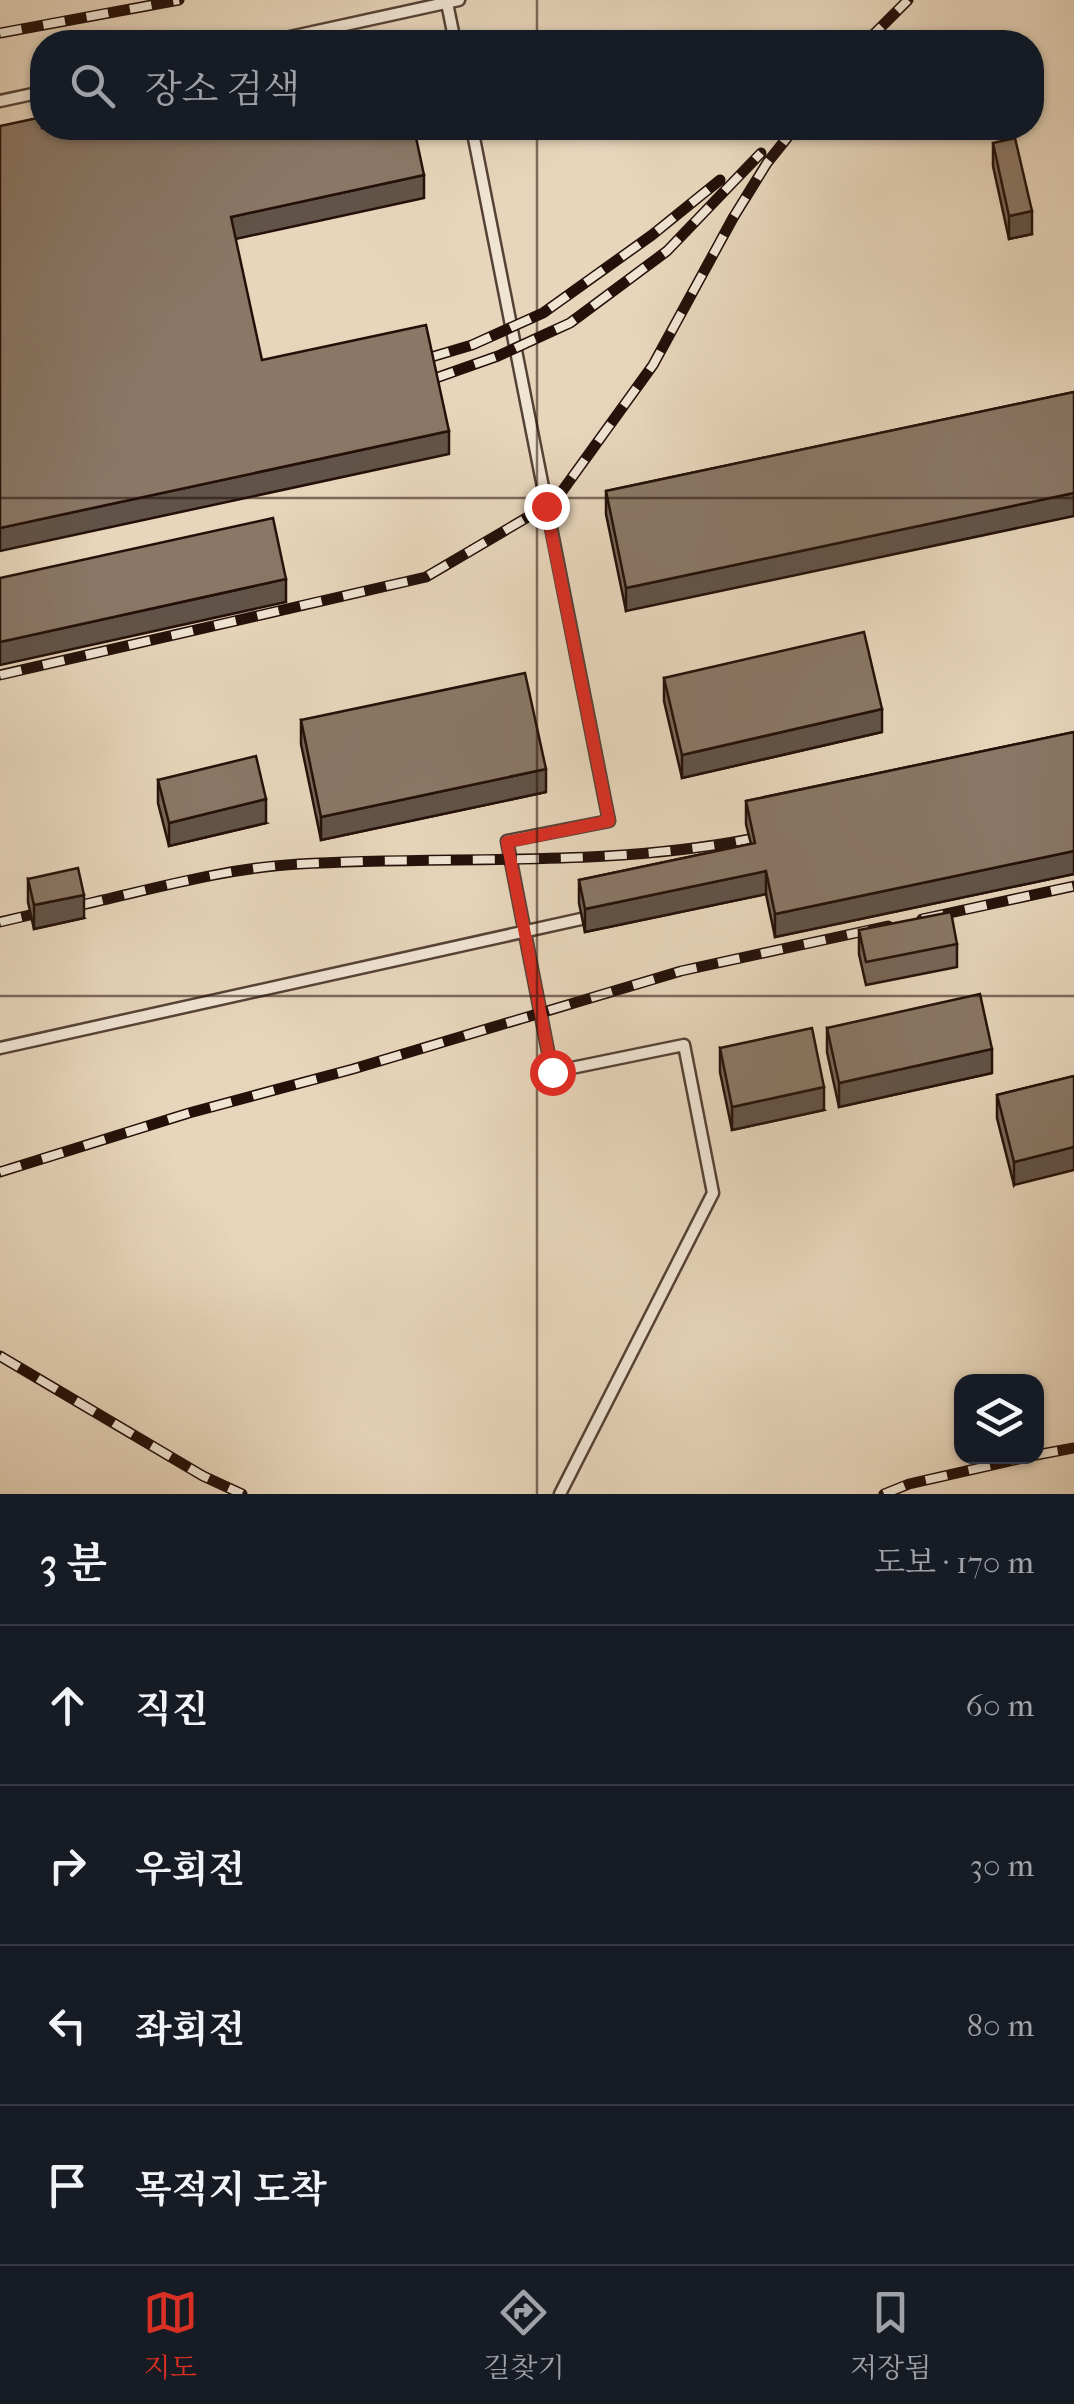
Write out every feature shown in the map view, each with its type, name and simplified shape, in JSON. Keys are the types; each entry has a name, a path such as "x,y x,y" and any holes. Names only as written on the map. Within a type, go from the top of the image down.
{"lane":[{"path":"321,30 453,1 454,30"},
{"path":"0,102 30,95"},
{"path":"474,140 609,821 507,842 552,1072 684,1045 713,1193 560,1494"},
{"path":"0,1048 582,919"}],"building":[{"path":"30,120 30,140 417,140 424,175 231,217 262,360 426,325 449,431 0,528 0,126"},
{"path":"1015,140 1032,211 1009,216 993,143"},
{"path":"1074,392 1074,493 626,588 606,491"},
{"path":"273,518 286,579 0,642 0,578"},
{"path":"864,632 882,709 682,755 664,678"},
{"path":"525,673 546,769 321,817 301,720"},
{"path":"1074,732 1074,851 775,914 766,871 585,909 579,880 755,843 746,801"},
{"path":"256,756 266,799 169,823 158,780"},
{"path":"78,868 84,895 34,905 28,879"},
{"path":"951,912 957,944 866,962 859,930"},
{"path":"980,994 992,1049 839,1083 827,1028"},
{"path":"812,1028 824,1087 732,1107 720,1048"},
{"path":"1074,1076 1074,1147 1014,1162 997,1095"}],"railway":[{"path":"0,33 179,0"},
{"path":"878,30 908,0"},
{"path":"0,675 426,577 555,501 653,365 733,218 785,140"},
{"path":"433,379 498,356 570,323 667,251 761,153"},
{"path":"428,358 472,345 543,313 652,235 720,180"},
{"path":"81,905 271,866 638,854 750,839"},
{"path":"922,919 1074,886"},
{"path":"0,922 30,915"},
{"path":"0,1172 189,1113 353,1069 681,971 888,926"},
{"path":"0,1356 203,1476 242,1494"},
{"path":"1044,1454 1074,1448"},
{"path":"884,1494 909,1484 997,1464"}],"route":[{"path":"546,506 609,821 507,842 552,1072"}]}
